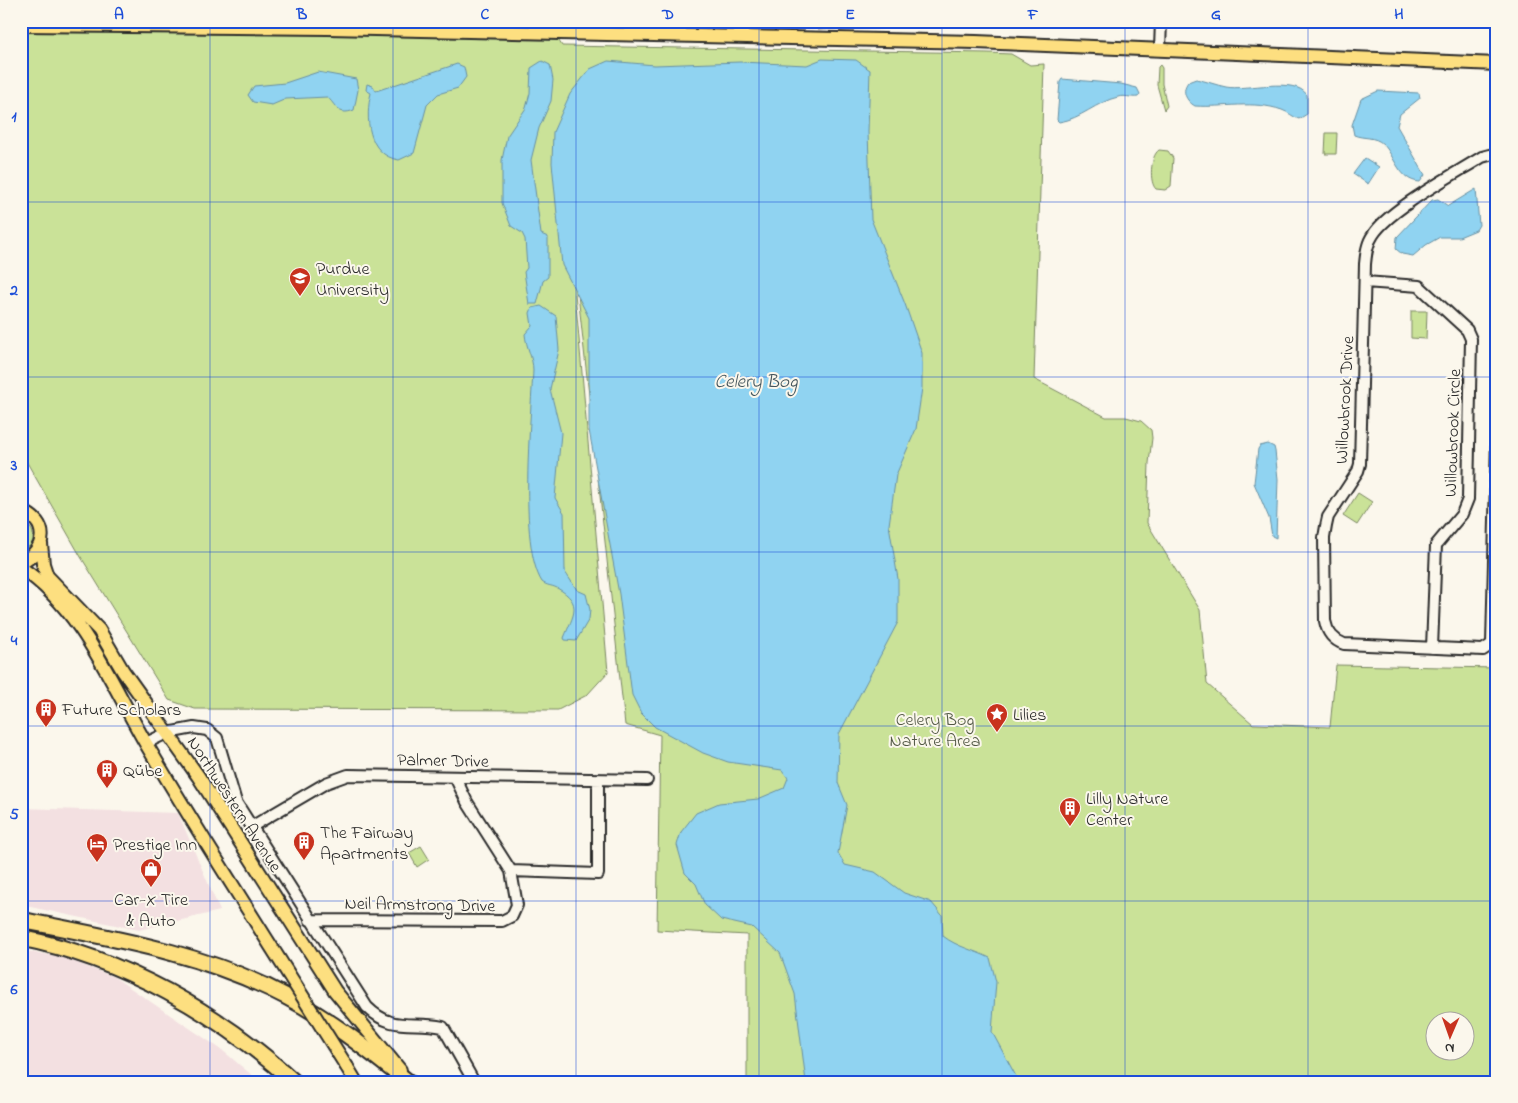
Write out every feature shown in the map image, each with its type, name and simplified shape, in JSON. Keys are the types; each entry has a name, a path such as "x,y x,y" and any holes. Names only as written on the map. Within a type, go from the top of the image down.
{"highway":[{"path":"21,920 126,940 172,952 234,972 286,996 326,1019 409,1082"},
{"path":"21,938 84,955 172,994 277,1066 294,1082"}],"main road":[{"path":"21,25 408,30 899,41 1160,49 1497,64"},
{"path":"21,503 26,513"},
{"name":"Northwestern Avenue","path":"26,513 41,528 42,564 47,576 99,630 123,671 198,776 335,991 409,1082"},
{"path":"21,563 31,557 41,544"},
{"path":"21,568 56,599 82,630 146,744 244,905 356,1082"}],"street":[{"path":"1160,49 1161,21"},
{"name":"Willowbrook Drive","path":"1497,152 1482,157 1389,218 1373,233 1368,244 1365,282 1360,464 1358,471 1328,517 1326,526 1325,621 1332,637 1344,644 1432,648 1483,650 1492,644 1496,544 1497,437"},
{"name":"Willowbrook Circle","path":"1365,282 1420,286 1470,335 1468,499 1462,514 1436,545 1432,648"},
{"path":"146,744 167,732 201,728 217,738 234,796 251,827 368,1007 376,1016 396,1025 432,1025 443,1028 474,1082"},
{"name":"Palmer Drive","path":"251,827 339,777 357,774 647,780"},
{"path":"455,777 466,802 511,872 598,874 598,780"},
{"name":"Neil Armstrong Drive","path":"310,920 502,921 512,916 517,904 511,872"}],"shaded area":[{"path":"21,808 178,813 220,911 139,930 21,905"},
{"path":"21,950 62,957 114,977 222,1050 260,1082 21,1082"}],"green space":[{"name":"Celery Bog Nature Area","path":"21,21 547,21 562,46 988,53 1011,54 1030,65 1044,64 1034,379 1106,417 1126,417 1141,421 1151,430 1147,523 1200,610 1207,684 1253,724 1330,727 1336,665 1497,668 1497,1082 747,1082 747,935 657,930 660,735 625,725 564,166 608,672 587,695 558,710 195,709 169,700 81,557 21,452"},
{"path":"1160,65 1167,106 1164,110 1157,85 1158,67"},
{"path":"1326,133 1337,133 1336,154 1325,154"},
{"path":"1159,150 1168,151 1173,158 1171,186 1165,190 1156,189 1152,181 1152,163"},
{"path":"1411,311 1427,311 1426,339 1411,338"},
{"path":"1358,493 1372,502 1357,525 1343,516"},
{"path":"21,521 28,525 33,537 31,545 21,552"},
{"path":"421,846 429,859 417,867 409,853"}],"water":[{"name":"Celery Bog","path":"822,59 856,60 870,70 868,132 871,219 905,304 922,353 922,388 916,429 896,475 889,525 898,579 898,622 839,734 838,783 847,805 838,853 845,865 875,872 904,893 931,902 942,915 943,936 960,946 990,958 996,982 992,1032 1018,1080 1022,1082 806,1082 795,994 780,953 752,927 721,920 705,905 696,884 685,873 677,845 681,832 696,813 719,803 758,799 784,788 788,778 782,770 728,762 703,753 655,727 641,713 632,695 619,594 589,430 589,318 562,265 552,163 553,132 570,94 590,69 608,61 655,65 740,62 807,65"},
{"path":"542,61 550,65 553,80 551,101 539,128 531,160 541,234 548,237 548,277 543,281 537,304 529,304 524,272 527,268 525,239 522,233 511,226 502,203 502,160 507,136 526,108 530,93 531,68"},
{"path":"457,64 464,67 466,77 458,88 438,94 427,105 414,153 399,160 388,157 380,151 374,143 371,134 368,113 371,93 366,90 367,84 373,86 376,91"},
{"path":"318,72 356,79 358,90 354,110 348,112 340,111 327,97 286,99 272,105 253,102 248,95 254,86 285,83"},
{"path":"1062,79 1121,84 1137,88 1140,94 1138,97 1120,96 1110,99 1074,118 1059,122 1057,120 1060,82"},
{"path":"1196,79 1235,88 1270,85 1292,86 1301,89 1307,95 1307,114 1299,119 1282,110 1260,105 1195,106 1187,99 1185,89 1188,82"},
{"path":"1378,91 1419,93 1420,98 1400,114 1397,126 1425,175 1420,182 1413,181 1402,173 1380,141 1354,135 1352,125 1361,99"},
{"path":"1365,158 1379,167 1368,184 1353,174"},
{"path":"1476,189 1479,225 1476,230 1459,237 1440,237 1426,245 1413,256 1402,254 1396,249 1397,237 1432,200 1438,199 1448,206"},
{"path":"541,306 556,316 559,350 550,389 561,433 555,498 564,513 565,572 577,590 586,594 590,610 589,619 576,641 565,640 564,638 573,616 574,610 571,599 557,588 542,582 535,564 530,540 528,480 533,370 525,334 532,326 530,313 532,308"},
{"path":"1268,444 1274,447 1278,479 1276,538 1272,536 1269,518 1254,483 1258,449 1260,446"}],"place":[{"name":"Purdue University","path":"300,297"},
{"name":"Future Scholars","path":"46,728"},
{"name":"Lilies","path":"997,733"},
{"name":"Qübe","path":"107,789"},
{"name":"Lilly Nature Center","path":"1070,827"},
{"name":"The Fairway Apartments","path":"304,861"},
{"name":"Prestige Inn","path":"97,863"},
{"name":"Car-X Tire & Auto","path":"151,888"}]}
